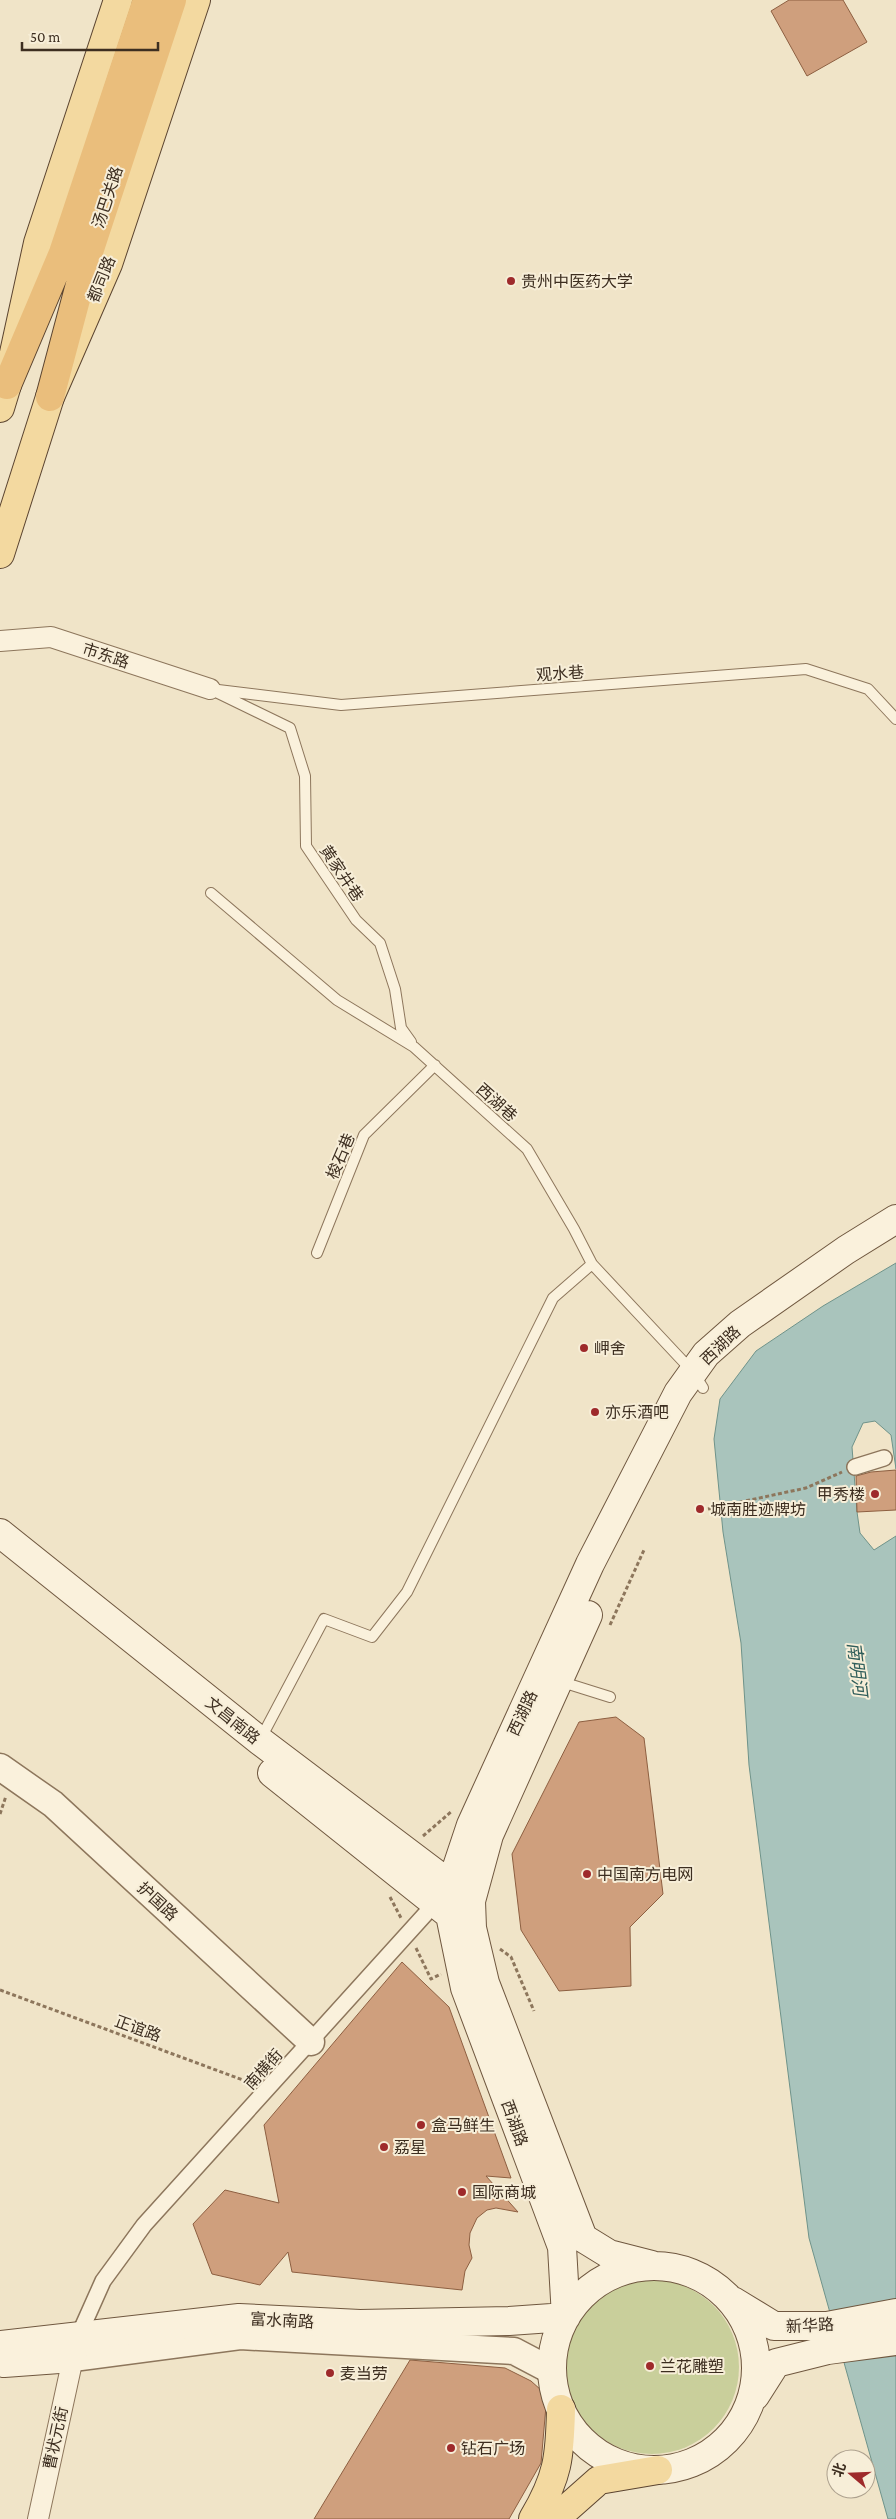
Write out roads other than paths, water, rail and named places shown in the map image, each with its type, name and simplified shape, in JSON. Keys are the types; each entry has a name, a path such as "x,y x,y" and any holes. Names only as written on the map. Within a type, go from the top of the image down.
{"highway":[{"name":"汤巴关路","path":"4,396 63,252 147,0"},
{"name":"汤巴关路","path":"50,397 87,258 172,0"}],"main road":[{"path":"4,396 38,243 118,0"},
{"name":"都司路","path":"0,554 50,397 108,264 196,0"},
{"name":"西湖路","path":"452,1901 489,1835 606,1574 694,1400 706,1354 740,1324 846,1250 896,1218"},
{"name":"西湖路","path":"566,2317 562,2247 465,1988 452,1901 471,1825 590,1564 678,1393 720,1364 748,1336 855,1262 896,1237"},
{"name":"文昌南路","path":"0,1533 260,1741 452,1901"},
{"name":"文昌南路","path":"0,1558 452,1901"},
{"name":"西湖路","path":"452,1901 472,1928 485,1982 583,2238 609,2254 652,2265"},
{"path":"560,2519 564,2511 599,2480 658,2470 686,2465 712,2452 734,2432 748,2407 756,2379 755,2350 746,2323 730,2299 708,2280 681,2268 652,2265 618,2272 588,2290 566,2317 555,2343 552,2371 555,2391 561,2409 577,2435 600,2455 628,2467 658,2470"},
{"name":"新华路","path":"730,2299 774,2326 827,2338 896,2341"},
{"name":"新华路","path":"748,2407 776,2363 827,2338 896,2313"},
{"name":"富水南路","path":"0,2363 75,2347 239,2318 360,2324 509,2321 566,2317"},
{"name":"富水南路","path":"0,2345 75,2347"},
{"path":"533,2519 548,2493 560,2454 561,2409"}],"street":[{"name":"市东路","path":"0,641 51,637 210,689"},
{"path":"855,1466 884,1458"},
{"name":"护国路","path":"0,1767 53,1804 311,2042"},
{"name":"南横街","path":"75,2347 103,2281 144,2225 311,2042 452,1901"},
{"name":"富水南路","path":"75,2347 240,2336 514,2351 552,2371"},
{"name":"曹状元街","path":"38,2519 75,2347"}],"lane":[{"name":"观水巷","path":"210,689 342,705 806,669 868,688 896,719"},
{"name":"黄家井巷","path":"210,689 290,728 305,776 306,846 356,920 380,943 395,989 401,1028 414,1047"},
{"name":"西湖巷","path":"211,893 337,1000 414,1047 527,1149 574,1229 592,1264 698,1380"},
{"name":"梭石巷","path":"317,1253 364,1135 435,1066"},
{"path":"260,1741 324,1619 372,1637 407,1592 553,1298 592,1264"},
{"path":"558,1681 610,1697"}],"water":[{"name":"南明河","path":"896,1263 896,1469 891,1435 875,1421 863,1423 852,1447 860,1533 874,1550 896,1536 896,2519 888,2519 876,2476 876,2449 868,2449 809,2238 749,1765 741,1643 723,1532 714,1439 720,1399 756,1351 823,1306"}],"place":[{"name":"贵州中医药大学","path":"511,281"},
{"name":"岬舍","path":"584,1348"},
{"name":"亦乐酒吧","path":"595,1412"},
{"name":"甲秀楼","path":"875,1494"},
{"name":"城南胜迹牌坊","path":"700,1509"},
{"name":"中国南方电网","path":"587,1874"},
{"name":"盒马鲜生","path":"421,2125"},
{"name":"荔星","path":"384,2147"},
{"name":"国际商城","path":"462,2192"},
{"name":"兰花雕塑","path":"650,2366"},
{"name":"麦当劳","path":"330,2373"},
{"name":"钻石广场","path":"451,2448"}]}
